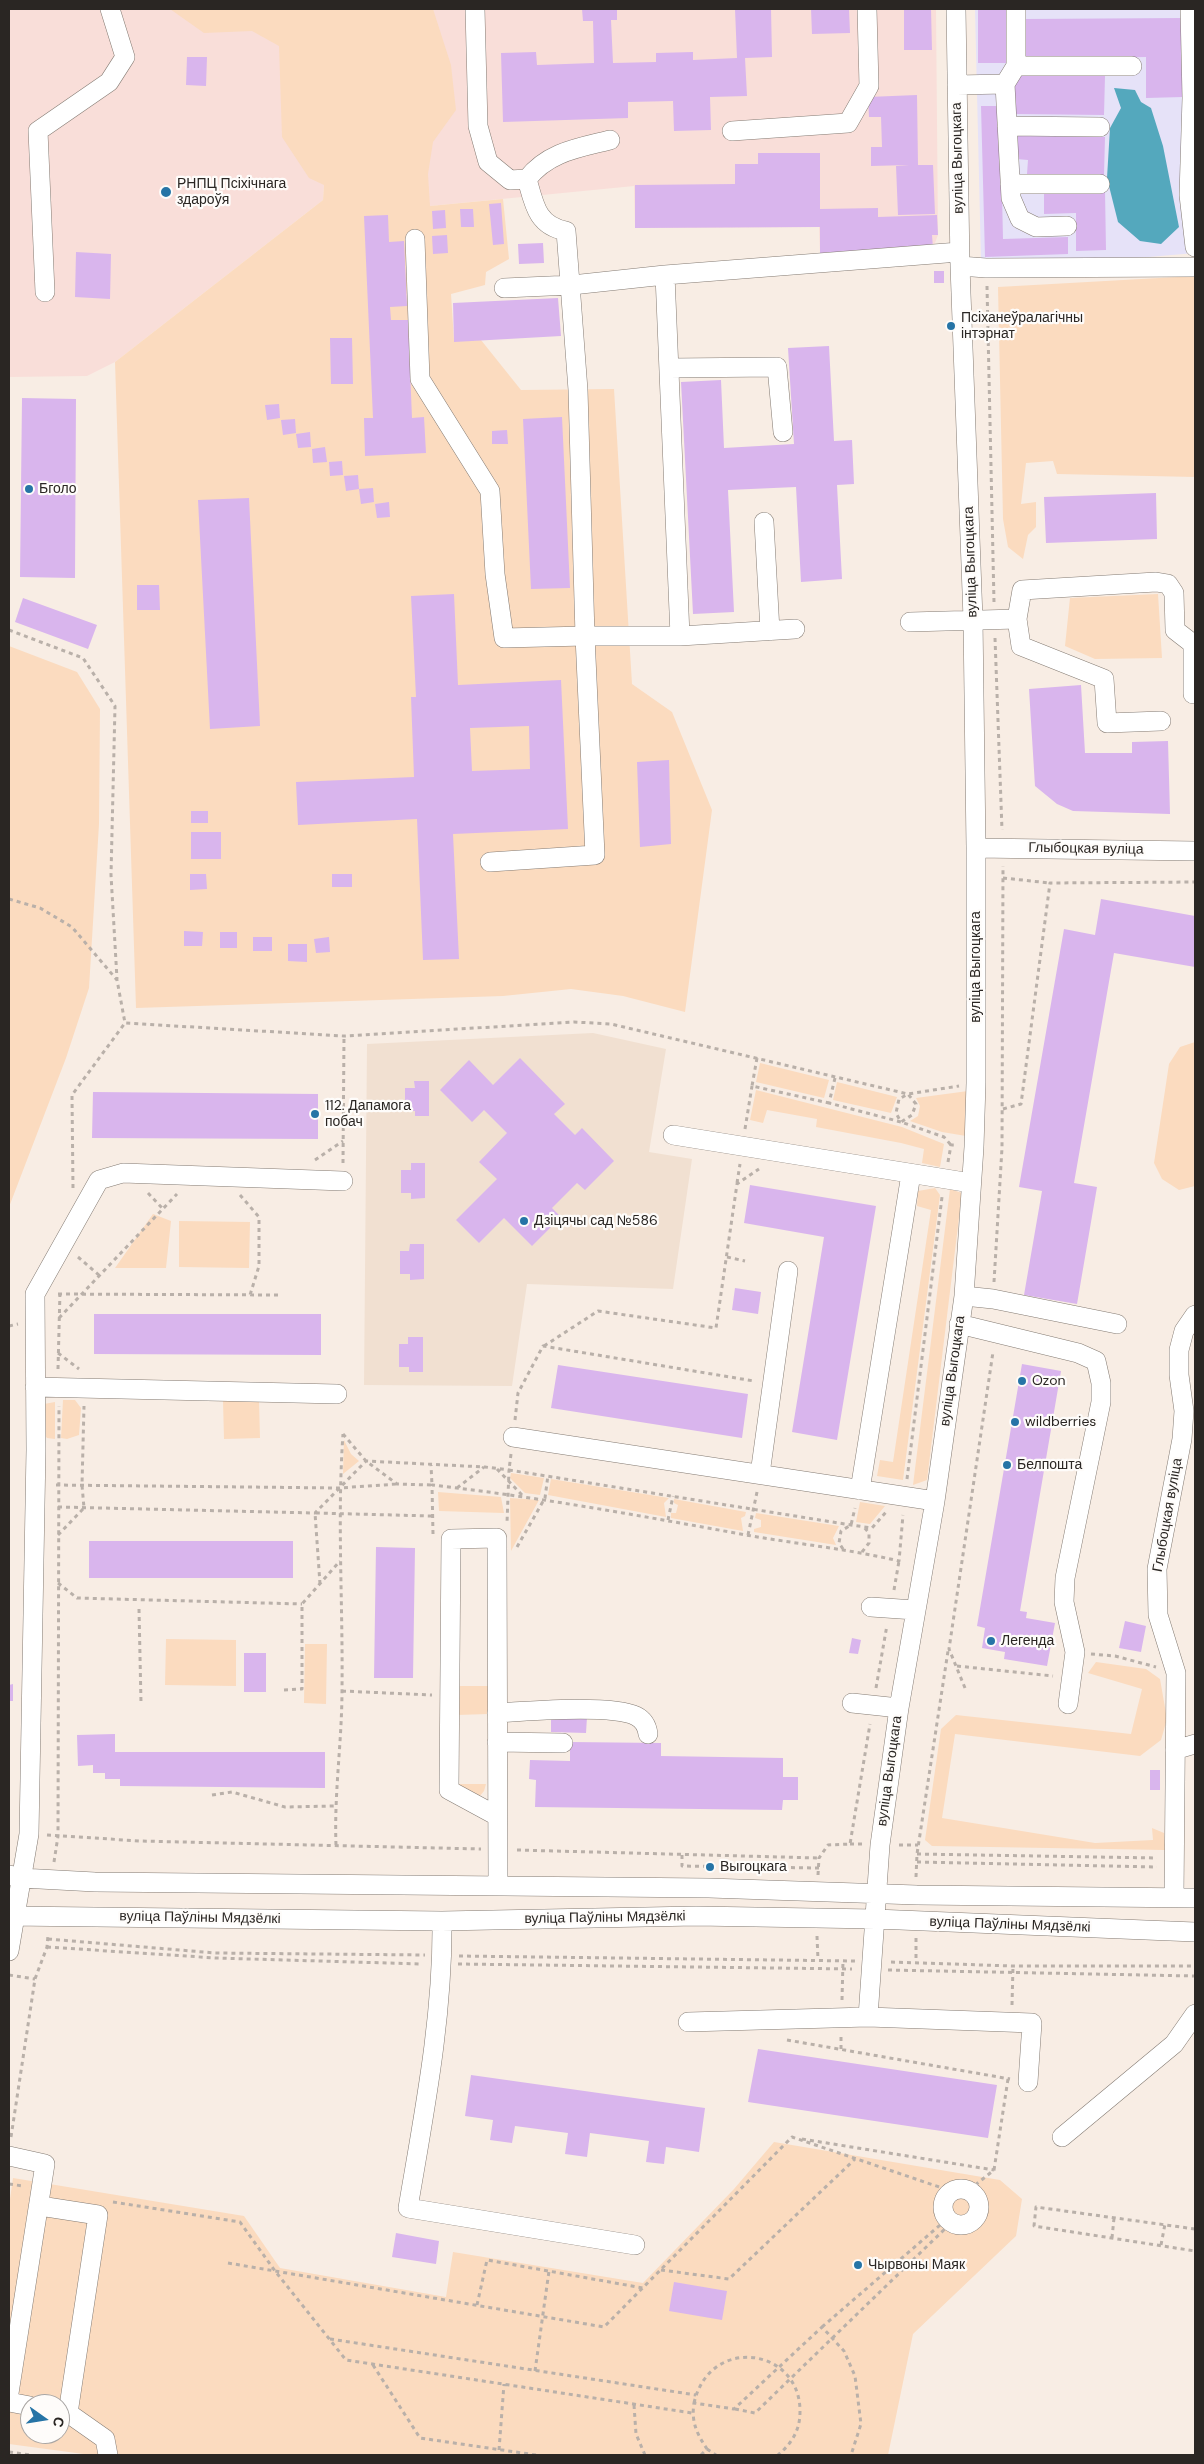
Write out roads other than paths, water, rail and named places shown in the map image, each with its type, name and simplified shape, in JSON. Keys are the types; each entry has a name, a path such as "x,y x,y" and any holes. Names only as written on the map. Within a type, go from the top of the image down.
{"street":[{"path":"45,292 38,131 109,82 124,57 110,9"},
{"path":"475,9 478,126 488,162 510,180 527,179 538,165 563,153 610,140"},
{"path":"732,130 848,124 869,86 867,9"},
{"name":"вуліца Выгоцкага","path":"868,2017 880,1845 899,1708 935,1501 964,1296 974,1147 976,1084 976,848 973,619 959,259 956,9"},
{"path":"1016,9 1016,66 1005,84 1011,198 1020,219 1036,226 1067,226"},
{"path":"1190,9 1192,98 1189,195 1195,247"},
{"path":"1016,66 1132,66"},
{"path":"957,85 1005,84"},
{"path":"1007,126 1100,127"},
{"path":"490,862 595,855 585,636 578,390 572,285 566,231 552,229 536,211 527,179"},
{"path":"1010,184 1100,184"},
{"path":"415,239 420,379 490,491 495,574 504,638 680,636 795,629"},
{"path":"504,288 572,285 665,275 959,259 986,268 1195,267"},
{"path":"665,275 680,636"},
{"path":"669,368 777,367 783,432"},
{"path":"764,522 770,630"},
{"path":"1161,721 1107,723 1104,679 1020,646 1017,619 1022,590 1156,582 1168,584 1174,593 1175,630 1193,644 1193,694"},
{"path":"910,622 1017,619"},
{"name":"Глыбоцкая вуліца","path":"976,848 1195,851"},
{"path":"673,1135 971,1183"},
{"path":"9,1951 15,1876 29,1834 36,1387 35,1294 99,1180 123,1172 343,1181"},
{"path":"860,1490 911,1174"},
{"path":"760,1474 788,1271"},
{"path":"964,1296 993,1298 1116,1324"},
{"name":"Глыбоцкая вуліца","path":"1174,1898 1176,1673 1158,1615 1157,1569 1182,1438 1184,1410 1179,1375 1179,1350 1184,1331 1195,1314"},
{"path":"959,1324 1078,1353 1096,1361 1101,1384 1101,1402 1065,1578 1064,1602 1075,1652 1068,1704"},
{"path":"36,1387 336,1394"},
{"path":"514,1437 935,1501"},
{"path":"497,1816 449,1790 450,1539 497,1538 497,1816 487,1846 498,1886"},
{"path":"871,1607 915,1610"},
{"path":"852,1703 899,1708"},
{"path":"497,1713 552,1710 621,1711 637,1716 646,1725 648,1734"},
{"path":"497,1742 563,1743"},
{"path":"1175,1750 1195,1744"},
{"name":"вуліца Паўліны Мядзёлкі","path":"15,1876 52,1880 1195,1898"},
{"name":"вуліца Паўліны Мядзёлкі","path":"12,1915 442,1921 696,1916 875,1919 1195,1932"},
{"path":"442,1921 442,1960 434,2054 408,2208 635,2244"},
{"path":"1062,2137 1174,2044 1195,2014"},
{"path":"688,2022 868,2017 1032,2023 1028,2082"},
{"path":"9,2393 45,2164 10,2150"},
{"path":"957,2189 969,2190 978,2198 980,2210 974,2221 963,2226 949,2221 943,2207 947,2196 957,2189"},
{"path":"41,2197 98,2215 67,2394"},
{"path":"70,2416 106,2439 108,2455"}],"water":[{"path":"1114,88 1135,90 1141,102 1151,108 1163,146 1179,227 1161,244 1140,241 1118,222 1107,178 1110,128 1121,108"}],"place":[{"name":"РНПЦ Псіхічнага здароўя","path":"166,192"},
{"name":"Псіханеўралагічны інтэрнат","path":"951,326"},
{"name":"Бголо","path":"29,489"},
{"name":"112. Дапамога побач","path":"315,1114"},
{"name":"Дзіцячы сад №586","path":"524,1221"},
{"name":"Ozon","path":"1022,1381"},
{"name":"wildberries","path":"1015,1422"},
{"name":"Белпошта","path":"1007,1465"},
{"name":"Легенда","path":"991,1641"},
{"name":"Выгоцкага","path":"710,1867"},
{"name":"Чырвоны Маяк","path":"858,2265"}]}
